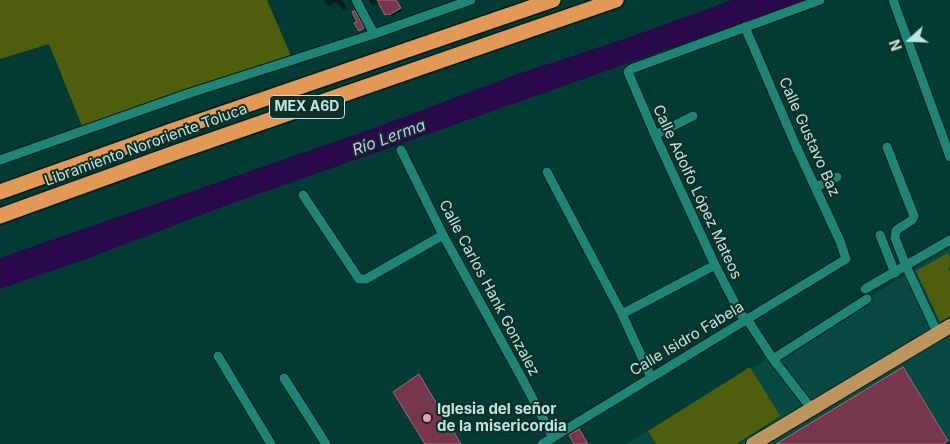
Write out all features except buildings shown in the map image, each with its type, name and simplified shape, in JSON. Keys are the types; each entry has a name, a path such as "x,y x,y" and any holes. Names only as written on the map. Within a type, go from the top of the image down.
{"highway":[{"name":"Libramiento Nororiente Toluca","path":"0,192 168,132 553,0"},
{"name":"Libramiento Nororiente Toluca","path":"0,216 174,153 616,0"},
{"path":"753,444 950,326"}],"street":[{"path":"356,0 374,34"},
{"path":"0,160 187,94 374,34 471,0"},
{"path":"745,27 820,0"},
{"path":"893,0 950,157"},
{"name":"Calle Adolfo López Mateos","path":"745,27 631,69 628,72 655,136 715,265 741,315 747,319 811,408"},
{"name":"Calle Gustavo Baz","path":"745,27 840,241 846,259"},
{"path":"655,136 694,116"},
{"path":"887,147 914,216 912,220 898,229 895,234 906,266 938,334"},
{"name":"Calle Carlos Hank Gonzalez","path":"401,150 443,235 553,438"},
{"path":"547,172 622,314 651,377"},
{"path":"816,186 837,177"},
{"path":"303,195 359,279 366,278 443,235"},
{"path":"880,234 895,273"},
{"path":"774,358 895,273 950,240"},
{"name":"Calle Isidro Fabela","path":"542,444 846,259"},
{"path":"622,314 715,265"},
{"path":"218,356 271,444"},
{"path":"284,378 326,444"}],"shaded area":[{"path":"950,248 950,444 626,444"}],"green space":[{"path":"0,0 267,0 291,56 82,126 49,44 0,59"},
{"path":"948,253 950,258 950,267 948,269 950,272 950,316 940,322 916,271"},
{"path":"750,367 780,416 736,444 656,444 648,431"}],"water":[{"name":"Río Lerma","path":"732,0 806,0 222,207 89,258 0,289 0,258 380,126 512,76 633,36"}],"place":[{"name":"Iglesia del señor de la misericordia","path":"427,418"}]}
